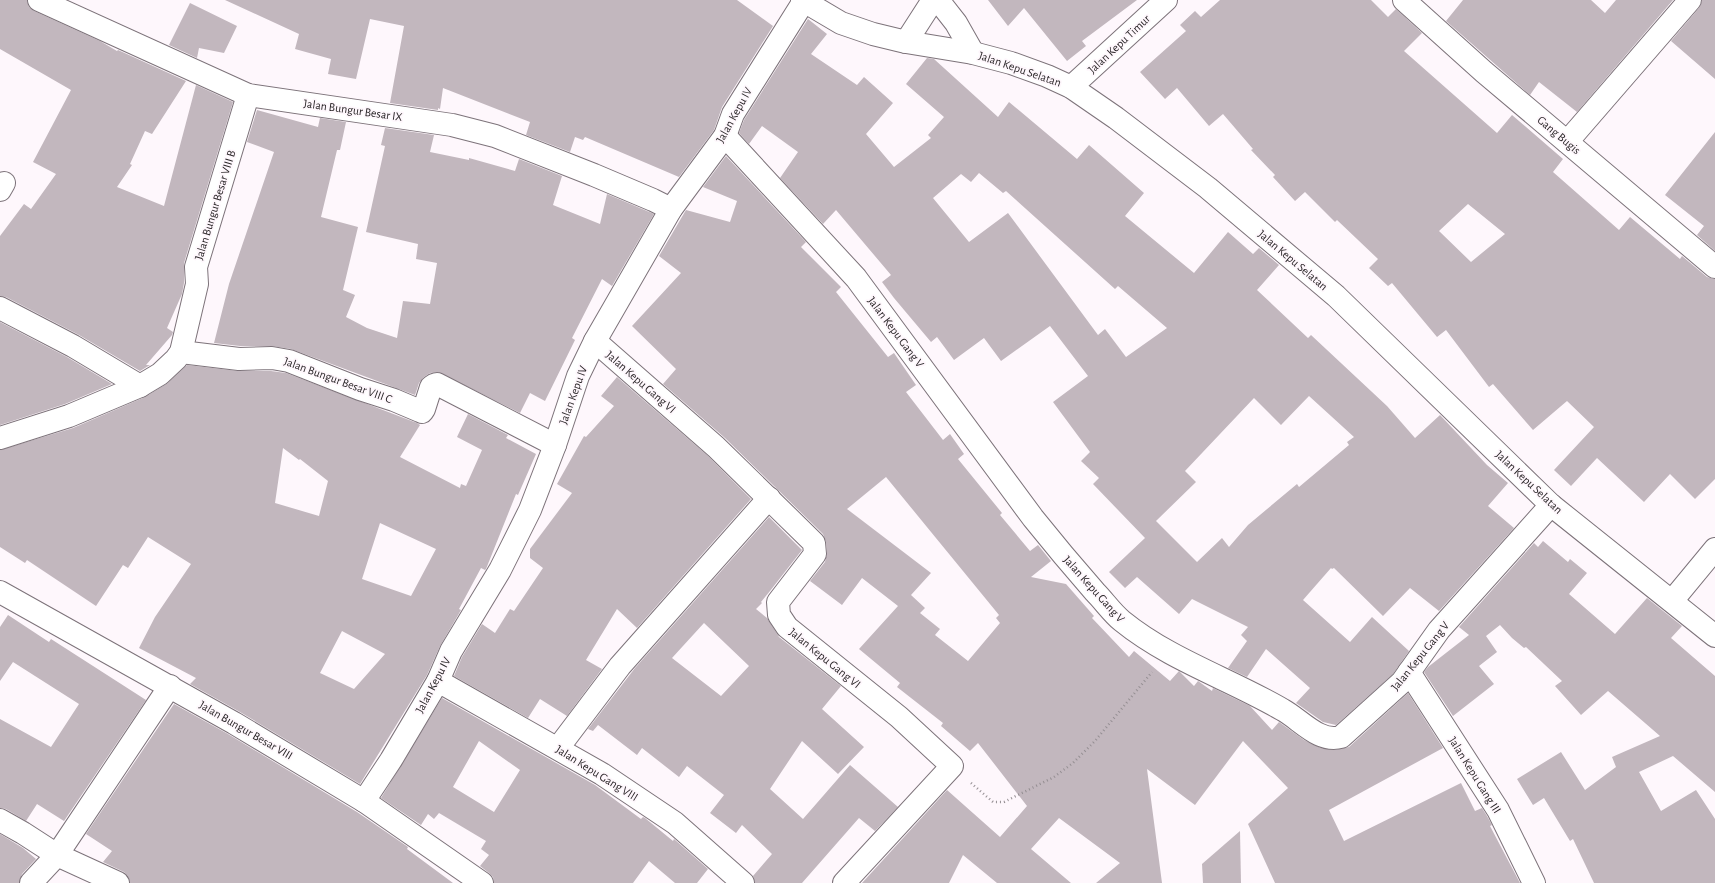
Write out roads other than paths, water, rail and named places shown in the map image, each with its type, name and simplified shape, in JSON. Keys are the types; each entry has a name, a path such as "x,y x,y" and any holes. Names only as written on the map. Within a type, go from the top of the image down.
{"street":[{"name":"Jalan Bungur Besar IX","path":"39,0 248,95 452,125 488,134 594,175 671,209"},
{"path":"906,42 933,0"},
{"path":"938,0 956,23 973,53"},
{"name":"Jalan Kepu Timur","path":"1072,87 1166,0"},
{"name":"Gang Bugis","path":"1404,0 1484,72 1715,267"},
{"path":"1567,142 1690,0"},
{"name":"Jalan Kepu Selatan","path":"803,1 841,23 873,34 906,42 973,53 1011,63 1072,87 1116,118 1208,188 1336,296 1551,505 1715,636"},
{"name":"Jalan Kepu IV","path":"364,801 391,760 438,681 451,651 500,570 530,510 555,445 578,376 595,342 671,209 725,136 733,114 803,1"},
{"name":"Jalan Bungur Besar VIII B","path":"0,438 69,416 140,386 160,374 176,359 181,352 197,284 196,267 248,95"},
{"name":"Jalan Kepu Gang V","path":"725,136 856,278 933,381 1000,475 1064,556 1120,620 1168,653 1242,688 1284,710 1324,737 1334,739 1341,737 1402,682 1439,630 1551,505"},
{"path":"0,308 73,346 140,386"},
{"name":"Jalan Kepu Gang VI","path":"595,342 716,447 814,542 815,554 778,602 779,616 787,627 898,717 952,766 844,883"},
{"name":"Jalan Bungur Besar VIII C","path":"181,352 239,359 272,358 289,361 422,412 431,387 434,384 437,384 555,445"},
{"path":"558,748 620,666 769,498"},
{"path":"1672,601 1715,549"},
{"name":"Jalan Bungur Besar VIII","path":"0,592 170,686 364,801 482,883"},
{"name":"Jalan Kepu Gang III","path":"1409,672 1498,810 1534,883"},
{"name":"Jalan Kepu Gang VIII","path":"438,681 602,774 675,823 743,883"},
{"path":"31,883 57,855 170,686"},
{"path":"0,820 24,833 57,855 118,883"}]}
